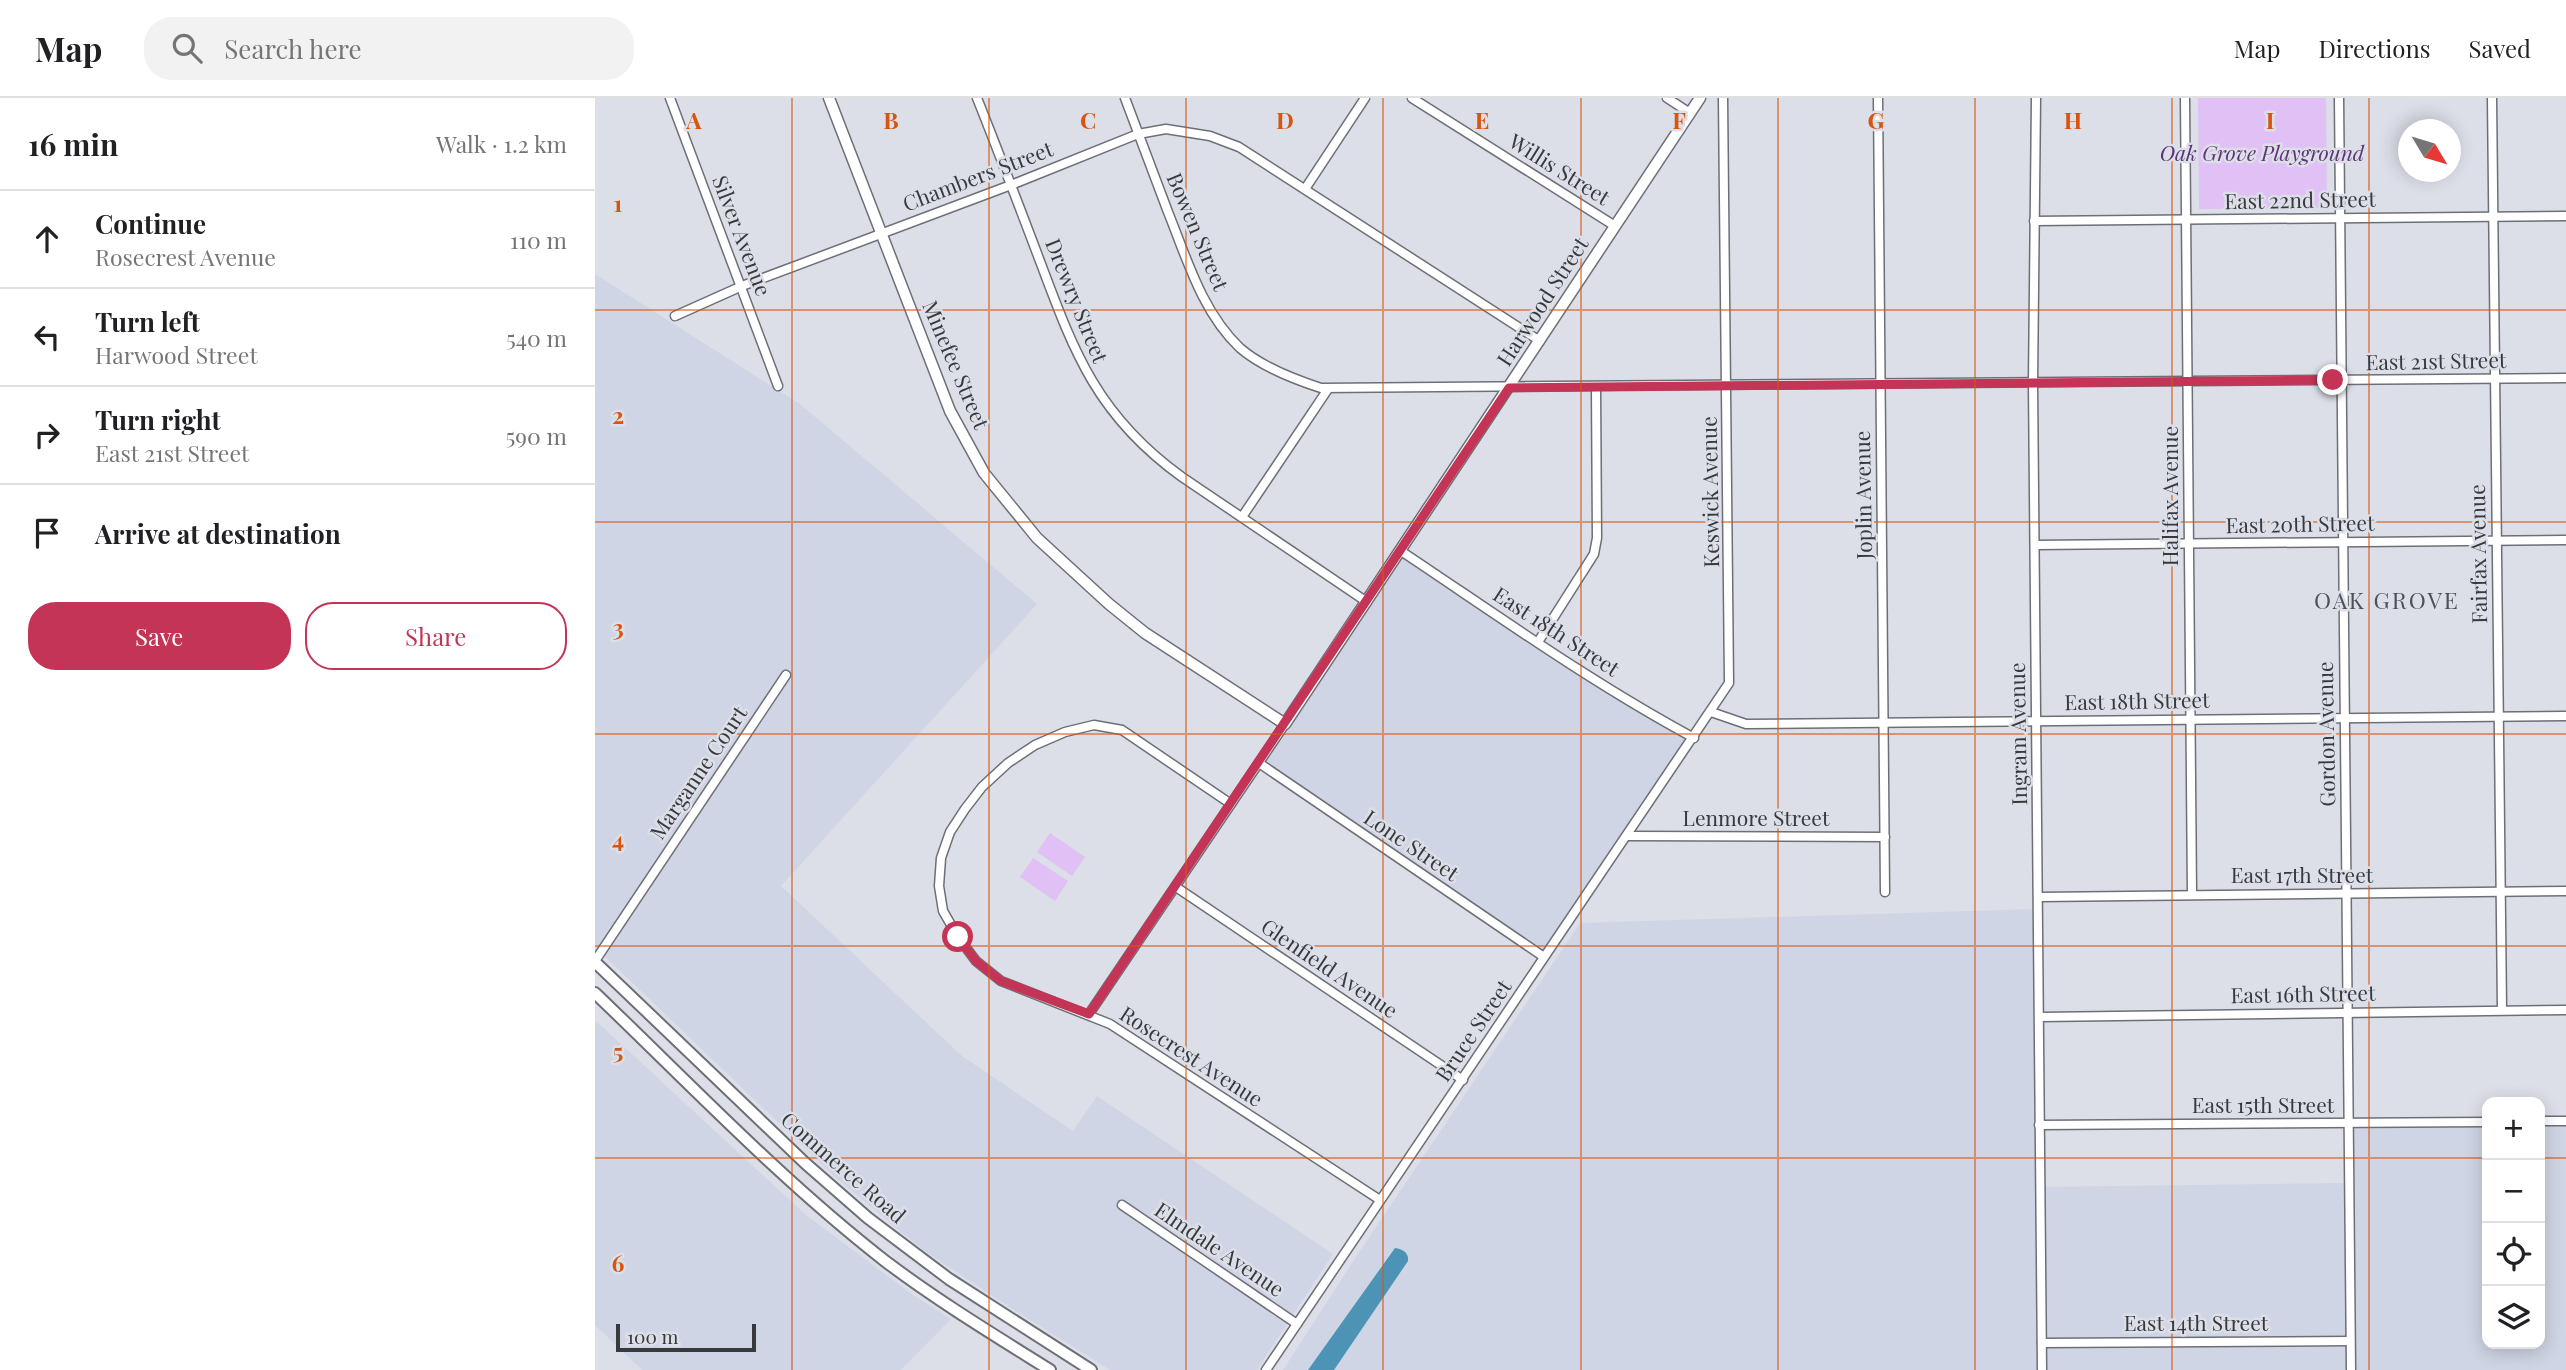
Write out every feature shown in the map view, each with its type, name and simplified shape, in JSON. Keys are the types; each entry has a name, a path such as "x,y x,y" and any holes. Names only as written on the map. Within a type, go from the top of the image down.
{"main road":[{"name":"Commerce Road","path":"595,961 817,1174 868,1218 949,1279 1091,1370"},
{"name":"Commerce Road","path":"595,993 791,1181 843,1227 946,1305 1050,1370"}],"street":[{"name":"Silver Avenue","path":"670,98 778,386"},
{"name":"Minefee Street","path":"829,98 958,428 984,472 1022,523 1127,619 1285,724"},
{"name":"Drewry Street","path":"977,98 1076,354 1100,395 1126,429 1154,455 1367,602"},
{"name":"Bowen Street","path":"1125,98 1195,279 1220,323 1238,345 1258,361 1286,375 1328,389 1509,388"},
{"path":"1305,189 1365,98"},
{"name":"Willis Street","path":"1412,98 1615,226"},
{"path":"1667,98 1690,113"},
{"name":"Harwood Street","path":"1089,1014 1177,887 1700,98"},
{"name":"Keswick Avenue","path":"1711,712 1730,679 1723,98"},
{"name":"Joplin Avenue","path":"1878,98 1885,892"},
{"name":"Ingram Avenue","path":"2036,98 2033,383 2042,1370"},
{"name":"Halifax Avenue","path":"2185,98 2192,894"},
{"name":"Gordon Avenue","path":"2339,98 2351,1370"},
{"name":"Fairfax Avenue","path":"2492,98 2502,1010"},
{"name":"Chambers Street","path":"675,316 742,286 1011,185 1138,134 1167,129 1225,141 1305,189 1540,341"},
{"name":"East 22nd Street","path":"2034,221 2566,216"},
{"name":"East 21st Street","path":"1509,388 2566,378"},
{"path":"1538,642 1594,554 1597,538 1596,388"},
{"path":"1242,517 1328,389"},
{"name":"East 20th Street","path":"2035,545 2566,540"},
{"name":"East 18th Street","path":"1401,551 1538,642 1694,738"},
{"name":"Marganne Court","path":"595,961 786,675"},
{"name":"East 18th Street","path":"1711,712 1746,724 2566,716"},
{"name":"Bruce Street","path":"1266,1370 1711,712"},
{"name":"Rosecrest Avenue","path":"1231,804 1122,730 1094,725 1065,732 1035,745 982,787 950,832 941,858 939,886 943,911 976,961 1001,981 1109,1024 1380,1200"},
{"name":"Lone Street","path":"1259,764 1544,957"},
{"name":"Lenmore Street","path":"1627,836 1885,837"},
{"name":"Glenfield Avenue","path":"1177,887 1463,1080"},
{"name":"East 17th Street","path":"2039,897 2566,891"},
{"name":"East 16th Street","path":"2040,1017 2566,1010"},
{"path":"2545,1121 2566,1121"},
{"name":"East 15th Street","path":"2039,1125 2482,1122"},
{"name":"Elmdale Avenue","path":"1122,1205 1297,1324"},
{"name":"East 14th Street","path":"2042,1343 2350,1340"}],"shaded area":[{"path":"595,274 800,404 1037,604 781,886 962,1056 1073,1131 1097,1096 1333,1254 1257,1370 1110,1370 1000,1301 923,1250 834,1176 595,947"},
{"path":"1401,550 1692,740 1544,957 1259,763"},
{"path":"2034,909 2039,1073 2036,1187 2349,1183 2349,1122 2482,1121 2482,1349 2545,1349 2545,1121 2566,1120 2566,1370 1283,1370 1580,923"},
{"path":"595,1020 806,1215 913,1295 951,1319 901,1370 642,1370 595,1325"}],"green space":[{"name":"Oak Grove Playground","path":"2198,98 2326,98 2327,208 2199,209"},
{"path":"1050,833 1085,857 1072,876 1037,852"},
{"path":"1033,858 1068,881 1055,901 1020,877"}],"water":[{"path":"1395,1248 1405,1252 1408,1261 1334,1370 1308,1370"}],"district":[{"name":"OAK GROVE","path":"2387,601"}],"route":[{"path":"958,937 976,961 1001,981 1089,1014 1177,887 1509,388 2333,380"}]}
